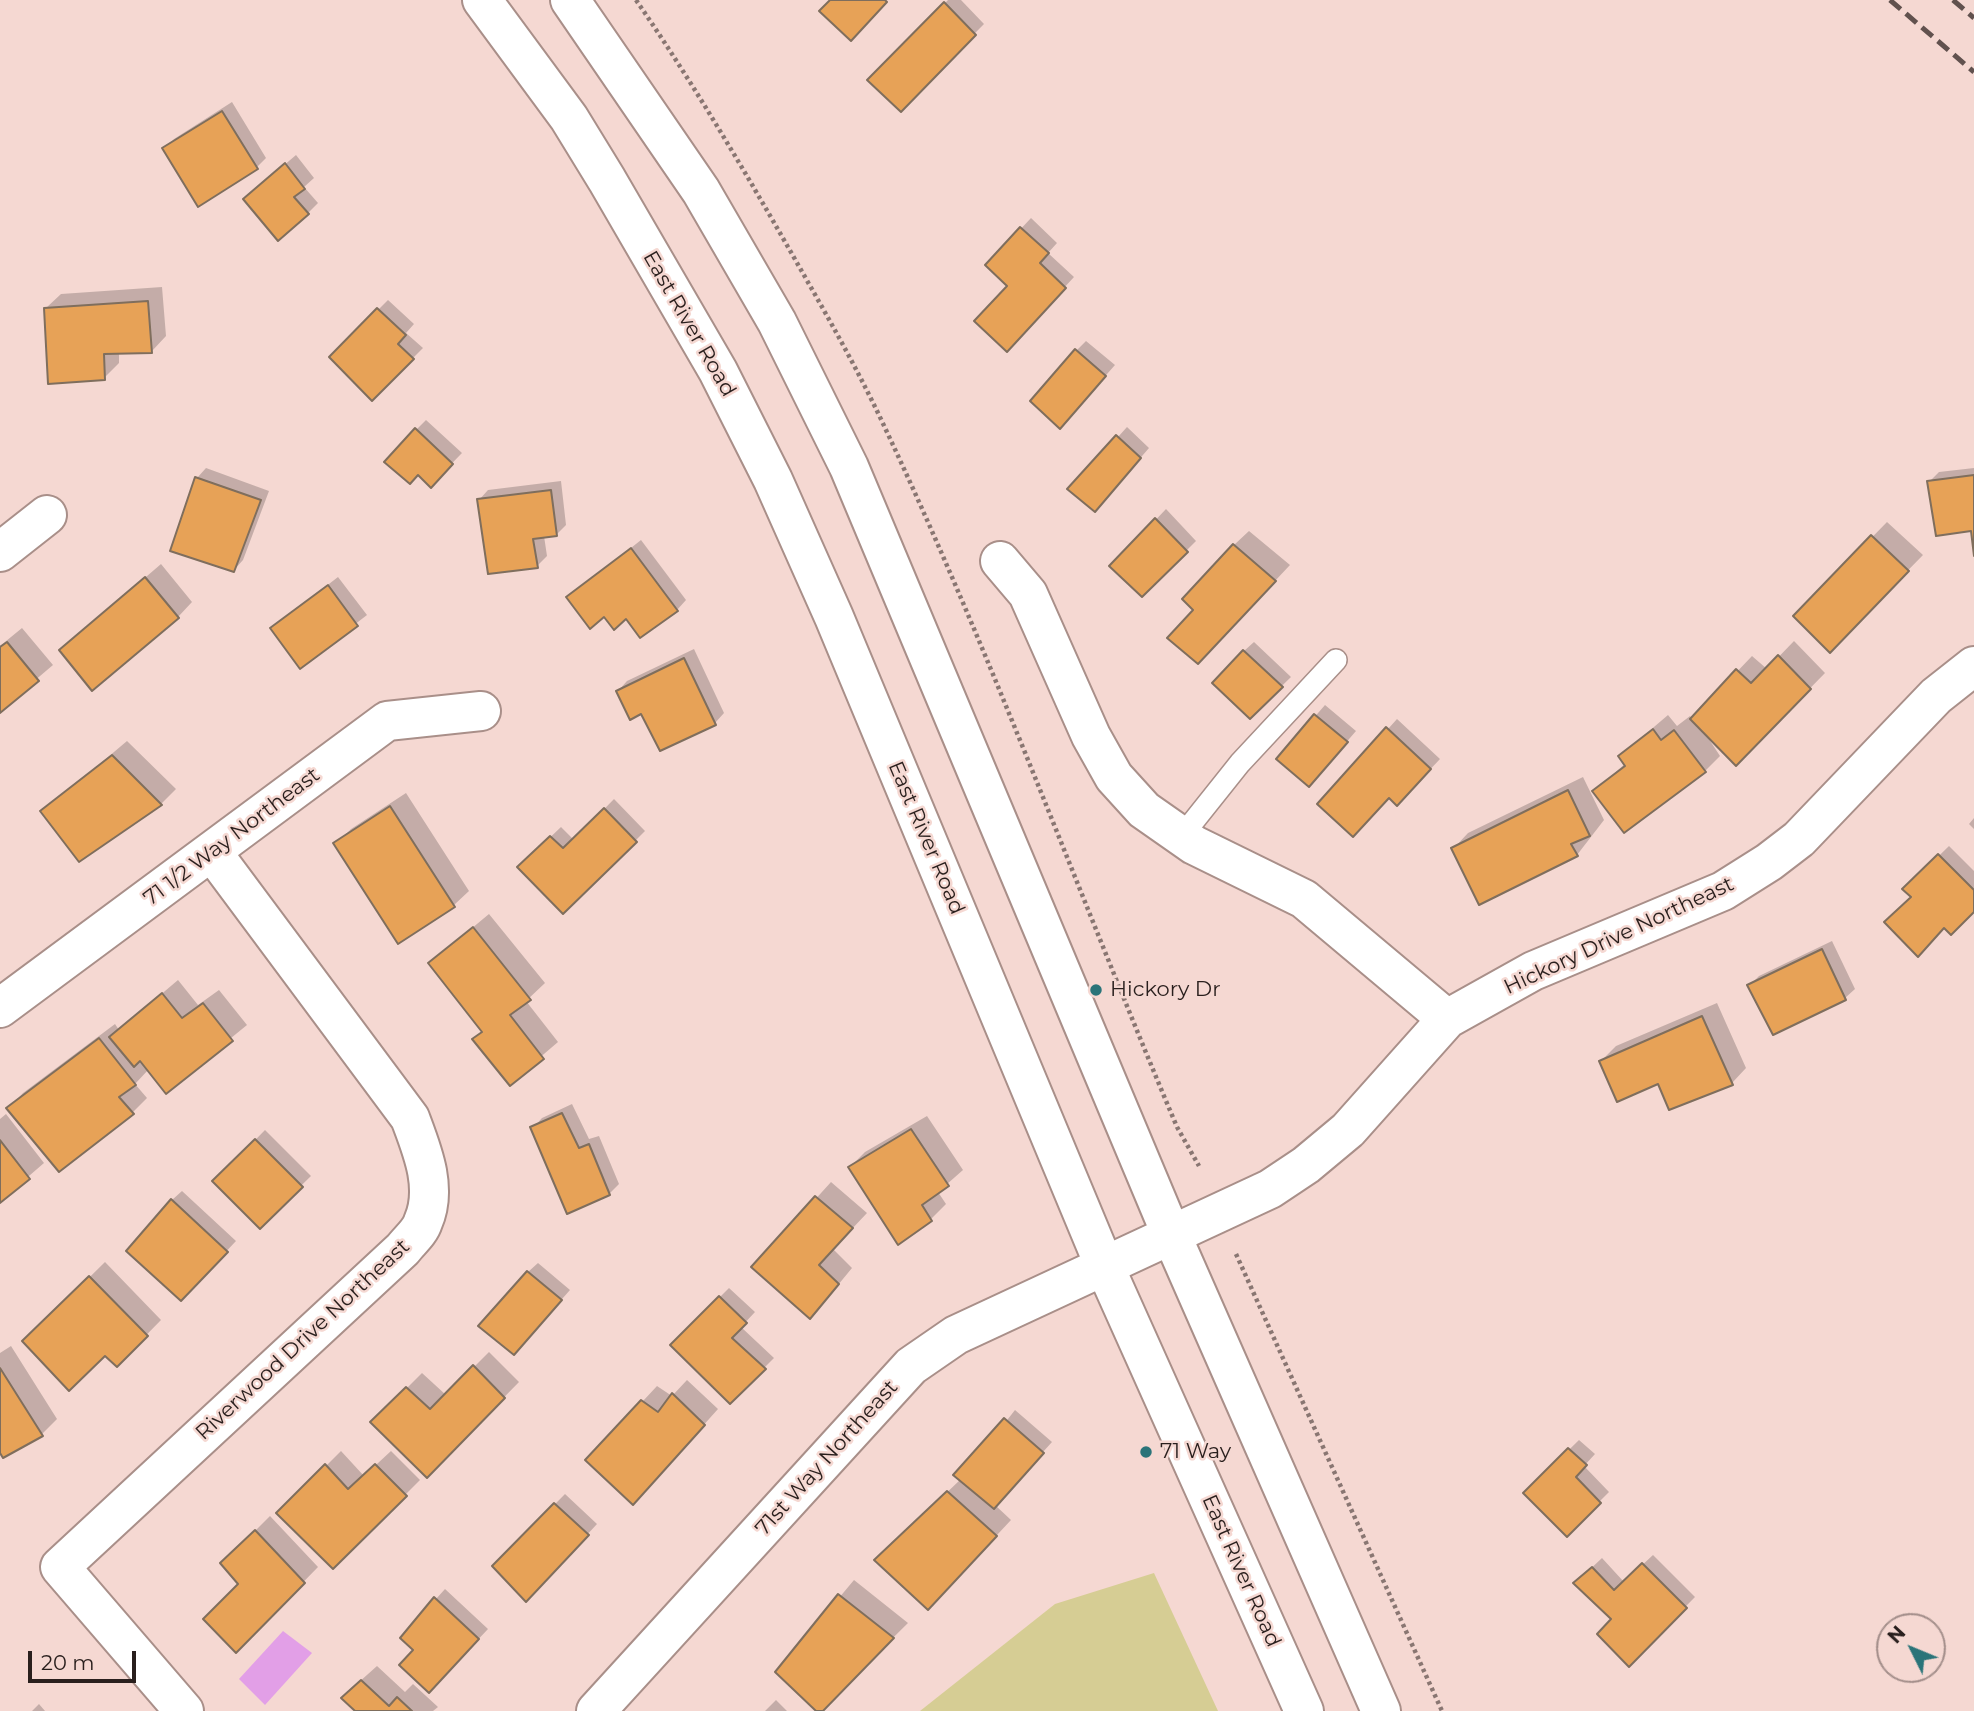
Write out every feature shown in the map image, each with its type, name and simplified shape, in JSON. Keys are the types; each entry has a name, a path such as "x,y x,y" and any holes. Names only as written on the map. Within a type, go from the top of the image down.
{"street":[{"name":"East River Road","path":"482,0 569,118 607,180 718,371 773,480 834,617 1104,1265 1304,1711"},
{"path":"570,0 701,191 777,323 849,467 1171,1234 1381,1711"},
{"path":"0,552 47,515"},
{"path":"1000,561 1028,594 1081,715 1114,777 1144,810 1181,837 1304,899 1447,1019"},
{"name":"Hickory Drive Northeast","path":"1104,1265 1270,1189 1306,1165 1348,1130 1447,1019 1533,971 1723,891 1769,862 1799,839 1936,696 1974,666"},
{"name":"71 1/2 Way Northeast","path":"0,1008 387,721 481,710"},
{"name":"Riverwood Drive Northeast","path":"184,1711 60,1567 403,1250 423,1223 430,1187 422,1150 410,1118 212,852"},
{"name":"71st Way Northeast","path":"596,1711 911,1366 956,1335 1104,1265"}],"lane":[{"path":"1181,837 1240,763 1336,660"}],"path":[{"path":"1236,1254 1441,1711"}],"shaded area":[{"path":"1154,1573 1218,1711 920,1711 1055,1604"},
{"path":"283,1631 312,1653 265,1705 239,1679"}],"building":[{"path":"830,0 887,2 851,41 819,11"},
{"path":"944,2 976,35 901,112 867,80"},
{"path":"222,111 258,169 198,207 162,148"},
{"path":"285,163 305,189 294,197 309,214 278,241 243,199"},
{"path":"1020,227 1049,253 1040,263 1066,288 1007,352 974,321 1007,286 985,265"},
{"path":"148,301 152,353 104,354 105,380 48,384 44,308"},
{"path":"377,308 406,335 398,344 414,359 372,401 329,357"},
{"path":"1075,349 1106,376 1060,429 1030,401"},
{"path":"415,428 453,464 431,488 418,475 410,484 384,462"},
{"path":"1116,435 1141,458 1095,512 1067,489"},
{"path":"1974,475 1974,556 1971,531 1936,536 1927,481"},
{"path":"195,477 261,500 234,572 170,551"},
{"path":"551,490 557,536 533,539 538,568 488,574 477,499"},
{"path":"1155,518 1188,552 1142,597 1109,566"},
{"path":"1871,535 1909,571 1830,653 1793,616"},
{"path":"1233,544 1276,581 1198,664 1167,638 1193,610 1182,599"},
{"path":"631,548 678,611 640,638 626,619 614,630 604,617 590,629 566,597"},
{"path":"145,577 179,618 92,691 59,650"},
{"path":"328,585 358,626 300,669 270,628"},
{"path":"7,642 39,681 0,713 0,647"},
{"path":"1243,650 1283,687 1250,719 1212,683"},
{"path":"1778,655 1811,689 1736,766 1690,719 1736,669 1751,683"},
{"path":"684,658 716,725 660,751 641,714 630,720 616,691"},
{"path":"1314,714 1348,742 1309,787 1276,759"},
{"path":"1386,727 1431,769 1397,806 1389,798 1353,837 1317,804"},
{"path":"1653,729 1661,740 1674,730 1706,772 1624,833 1592,791 1625,766 1618,756"},
{"path":"112,755 162,805 79,862 40,811"},
{"path":"1568,790 1590,836 1571,844 1578,856 1479,905 1451,848"},
{"path":"390,806 455,907 398,944 333,843"},
{"path":"604,808 637,842 563,914 517,867 550,836 563,848"},
{"path":"1938,854 1974,890 1974,912 1951,935 1944,928 1918,957 1884,922 1911,897 1902,889"},
{"path":"473,927 531,1000 510,1015 544,1059 510,1086 472,1039 482,1032 428,963"},
{"path":"1822,949 1846,1000 1773,1035 1747,985"},
{"path":"162,993 182,1018 203,1003 233,1041 166,1094 140,1061 134,1067 109,1037"},
{"path":"1702,1016 1733,1085 1669,1110 1658,1084 1617,1102 1599,1061"},
{"path":"99,1038 136,1085 119,1097 134,1114 59,1172 6,1108"},
{"path":"562,1113 579,1148 589,1144 610,1195 567,1214 530,1127"},
{"path":"911,1129 949,1186 922,1205 932,1221 898,1245 848,1167"},
{"path":"255,1139 303,1187 260,1229 212,1181"},
{"path":"0,1140 30,1179 0,1203"},
{"path":"815,1196 853,1228 819,1265 839,1284 810,1319 751,1267"},
{"path":"171,1199 228,1252 181,1301 126,1251"},
{"path":"527,1271 562,1300 514,1355 478,1326"},
{"path":"89,1276 148,1336 117,1367 105,1356 69,1391 22,1341"},
{"path":"719,1296 747,1323 732,1338 766,1369 730,1404 670,1345"},
{"path":"473,1365 505,1398 427,1478 370,1422 406,1387 430,1409"},
{"path":"0,1368 43,1436 3,1458 0,1453"},
{"path":"672,1393 705,1425 633,1505 585,1460 641,1400 658,1412"},
{"path":"1004,1418 1044,1453 994,1509 953,1475"},
{"path":"1568,1448 1587,1465 1576,1477 1601,1503 1567,1537 1523,1493"},
{"path":"325,1464 348,1489 375,1464 407,1496 333,1569 276,1513"},
{"path":"947,1491 997,1536 928,1610 874,1560"},
{"path":"554,1503 589,1535 526,1602 492,1566"},
{"path":"255,1530 305,1583 236,1653 203,1619 238,1584 220,1563"},
{"path":"1642,1563 1687,1608 1629,1667 1597,1634 1611,1619 1573,1583 1592,1567 1614,1590"},
{"path":"838,1594 894,1638 823,1711 816,1711 775,1672"},
{"path":"434,1597 479,1639 429,1693 399,1665 413,1650 400,1638"},
{"path":"361,1680 389,1706 397,1697 412,1711 355,1711 341,1698"}],"railway":[{"path":"1890,0 1974,72"},
{"path":"1953,0 1974,18"}],"place":[{"name":"Hickory Dr","path":"1096,990"},
{"name":"71 Way","path":"1146,1452"}]}
